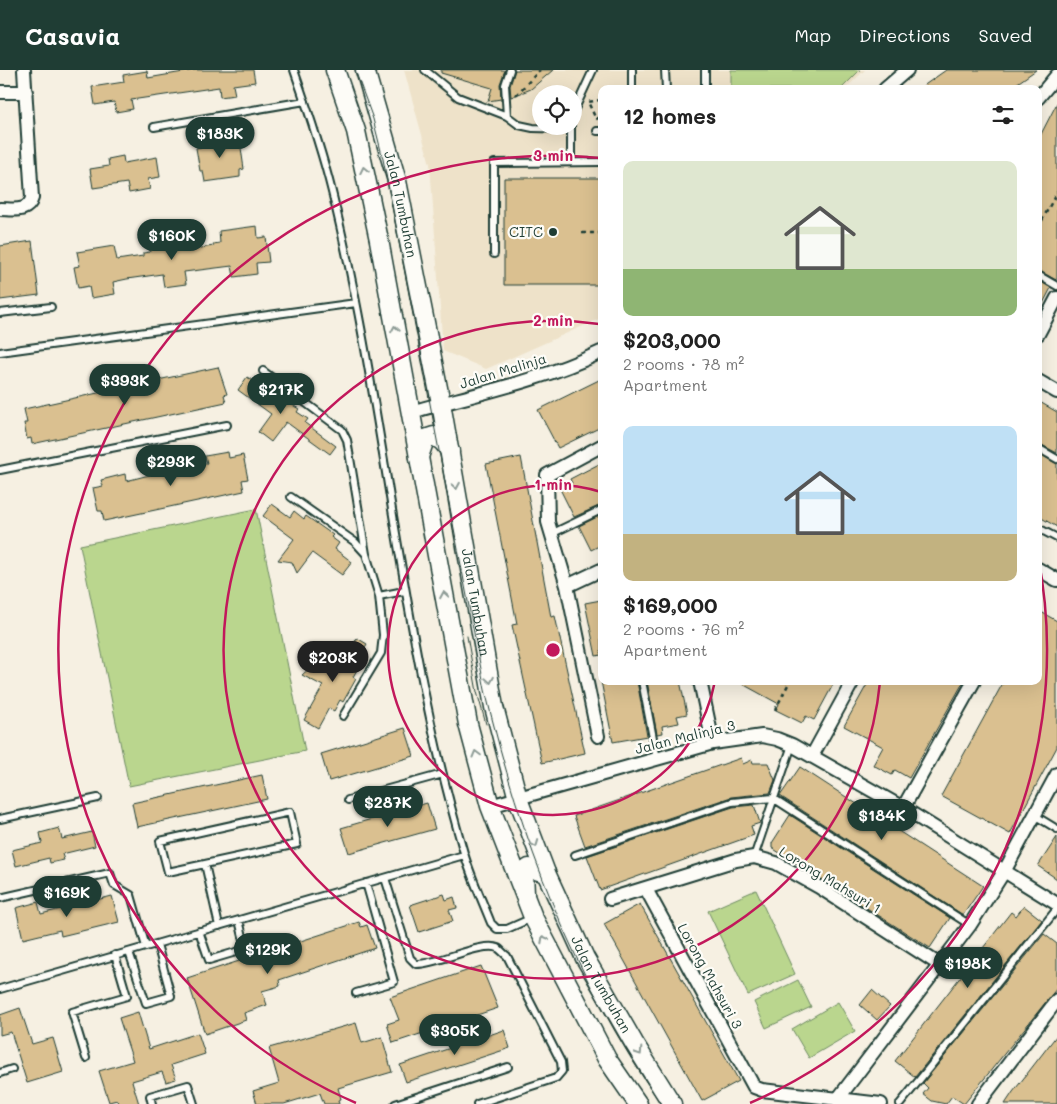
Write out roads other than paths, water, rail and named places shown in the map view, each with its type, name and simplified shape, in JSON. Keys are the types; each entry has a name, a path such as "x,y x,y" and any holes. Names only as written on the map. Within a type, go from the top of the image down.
{"main road":[{"name":"Jalan Tumbuhan","path":"335,70 356,131 379,240 468,724 490,806 530,911 607,1058 638,1104"},
{"name":"Jalan Tumbuhan","path":"365,70 397,181 450,451 494,707 518,799 546,873 576,940 629,1035 672,1104"},
{"path":"399,351 410,372 416,376 424,375 430,368 430,348"},
{"path":"419,457 425,439 434,436 442,440 450,451"},
{"path":"484,785 496,789 502,787 506,780 506,754"},
{"path":"530,911 524,872 528,868 546,873"},
{"path":"560,968 574,972 578,968 580,964 574,948 576,940"}],"street":[{"path":"0,209 27,208 32,193 24,70"},
{"path":"890,85 907,70"},
{"path":"1042,93 1057,75"},
{"path":"0,92 26,92"},
{"path":"1042,326 1057,298"},
{"name":"Jalan Malinja","path":"411,412 441,403 495,392 598,353"},
{"path":"1042,383 1057,392"},
{"path":"598,448 547,475 548,522 567,586 598,736"},
{"path":"567,586 598,571"},
{"path":"1042,571 1057,580"},
{"path":"701,685 714,743"},
{"path":"812,756 851,685"},
{"path":"903,808 972,685"},
{"name":"Jalan Malinja 3","path":"490,806 714,743 762,736 777,739 812,756 903,808 1057,904"},
{"path":"837,1100 970,925 1005,870 1057,774"},
{"name":"Lorong Mahsuri 1","path":"610,899 736,860 754,857 776,863 940,965"},
{"name":"Lorong Mahsuri 3","path":"646,889 754,1087 762,1090 837,1100"},
{"path":"978,1104 1057,1000"},
{"path":"837,1100 881,1104"}],"lane":[{"path":"294,70 332,190 356,303 404,591 443,774 464,855 491,923 497,929 507,929 530,911"},
{"path":"425,70 458,97 507,116 519,125 532,128"},
{"path":"507,116 505,85 510,70"},
{"path":"582,94 593,70"},
{"path":"632,70 632,85"},
{"path":"665,70 666,85"},
{"path":"705,70 706,85"},
{"path":"1054,70 1057,75"},
{"path":"154,127 305,101"},
{"path":"571,135 571,162"},
{"path":"494,254 494,163 598,162"},
{"path":"1042,277 1057,286"},
{"path":"0,352 356,303"},
{"path":"0,313 51,307"},
{"path":"263,371 342,430 346,440 366,554 379,596 383,635 381,653 343,716"},
{"path":"0,470 226,426"},
{"path":"1042,450 1057,459"},
{"path":"291,497 355,542 366,554"},
{"path":"551,534 598,511"},
{"path":"1042,530 1057,538"},
{"path":"379,596 404,591"},
{"path":"643,685 657,759"},
{"path":"754,857 792,745"},
{"path":"348,800 443,774"},
{"path":"0,819 98,798"},
{"path":"575,855 732,802 773,798 970,925"},
{"path":"290,812 297,844 205,864 168,872 160,841 290,812"},
{"path":"1034,815 1057,829"},
{"path":"0,989 464,855"},
{"path":"205,864 219,926"},
{"path":"0,898 110,873 114,885 131,895 146,947"},
{"path":"385,878 410,958 416,964 427,964 486,946 498,948 507,956 561,1062 562,1071 556,1078 477,1104"},
{"path":"356,994 394,982 366,883"},
{"path":"900,1104 1057,910"},
{"path":"199,931 209,960 246,949 239,920"},
{"path":"129,952 146,1004 171,996 157,944"},
{"path":"86,1058 72,1012 127,996 115,956"},
{"path":"395,1104 508,1067"},
{"path":"0,1073 12,1069"},
{"path":"152,1104 150,1096 188,1085 194,1104"}],"tram line":[{"path":"355,70 373,119 383,159 485,690 515,800 533,853 576,957 630,1056 661,1104"},
{"path":"467,636 477,692 486,724"}],"place":[{"name":"CITC","path":"553,232"}]}
